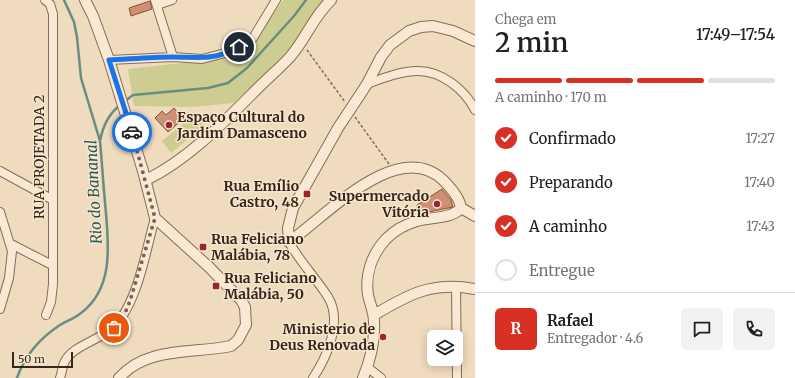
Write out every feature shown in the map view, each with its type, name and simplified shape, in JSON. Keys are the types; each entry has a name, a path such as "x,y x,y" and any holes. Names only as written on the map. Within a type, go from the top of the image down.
{"street":[{"name":"RUA PROJETADA 2","path":"45,0 50,4 53,14 52,297 46,315"},
{"path":"60,378 64,363 70,355 108,332 125,313 136,284 155,218 146,180 126,111 93,16 84,0"},
{"path":"172,0 156,2 173,57"},
{"path":"109,60 173,57 202,59 229,52 245,44 259,30 276,0"},
{"path":"146,180 166,169 197,145 235,111 290,57 320,11 330,0"},
{"path":"313,378 325,355 330,340 334,323 333,314 329,299 311,276 289,242 288,228 293,208 326,149 367,84 380,57 390,45 410,31 421,27 433,26 453,31 475,40"},
{"path":"367,84 407,73 426,72 438,76 458,88 466,96 475,110"},
{"path":"289,242 356,190 390,170 415,168 434,173 450,188 459,202 460,208 458,212 450,215 416,221 393,232 385,240 372,259 368,271 368,294 374,315 372,342 367,367 363,378"},
{"path":"0,171 53,200"},
{"path":"460,208 475,216"},
{"path":"0,212 11,244 12,266 0,309"},
{"path":"119,378 130,367 155,356 231,346 238,340 246,325 245,307 241,300 182,240 155,218"},
{"path":"11,244 52,265"},
{"path":"374,315 411,294 437,286 456,286 475,289"},
{"path":"456,286 457,378"},
{"path":"367,367 381,378"}],"green space":[{"path":"283,0 328,0 295,42 269,71 234,103 192,107 134,106 128,69 226,58 266,25"},
{"path":"195,114 204,126 171,153 162,141"}],"building":[{"path":"150,1 152,9 131,16 129,8"},
{"name":"Espaço Cultural do Jardim Damasceno","path":"174,108 183,119 168,132 155,118 162,111 166,115"},
{"name":"Supermercado Vitória","path":"442,189 451,200 453,207 419,214 417,205"}],"waterway":[{"path":"64,0 74,22 81,78 100,141"},
{"name":"Rio do Bananal","path":"124,102 133,95 208,88 228,83 247,68 294,16 306,0"},
{"name":"Rio do Bananal","path":"17,378 24,362 40,341 60,325 81,313 92,302 100,290 105,276 108,247 100,141 107,121 120,105"}],"way so far":[{"path":"114,328 125,313 130,301 155,218 132,132"}],"place":[{"name":"Espaço Cultural do Jardim Damasceno","path":"169,125"},
{"name":"Rua Emílio Castro, 48","path":"307,194"},
{"name":"Supermercado Vitória","path":"437,204"},
{"name":"Rua Feliciano Malábia, 78","path":"203,247"},
{"name":"Rua Feliciano Malábia, 50","path":"216,286"},
{"name":"Ministerio de Deus Renovada","path":"383,337"}],"route":[{"path":"132,132 109,60 173,57 202,59 229,52 239,47"}]}
